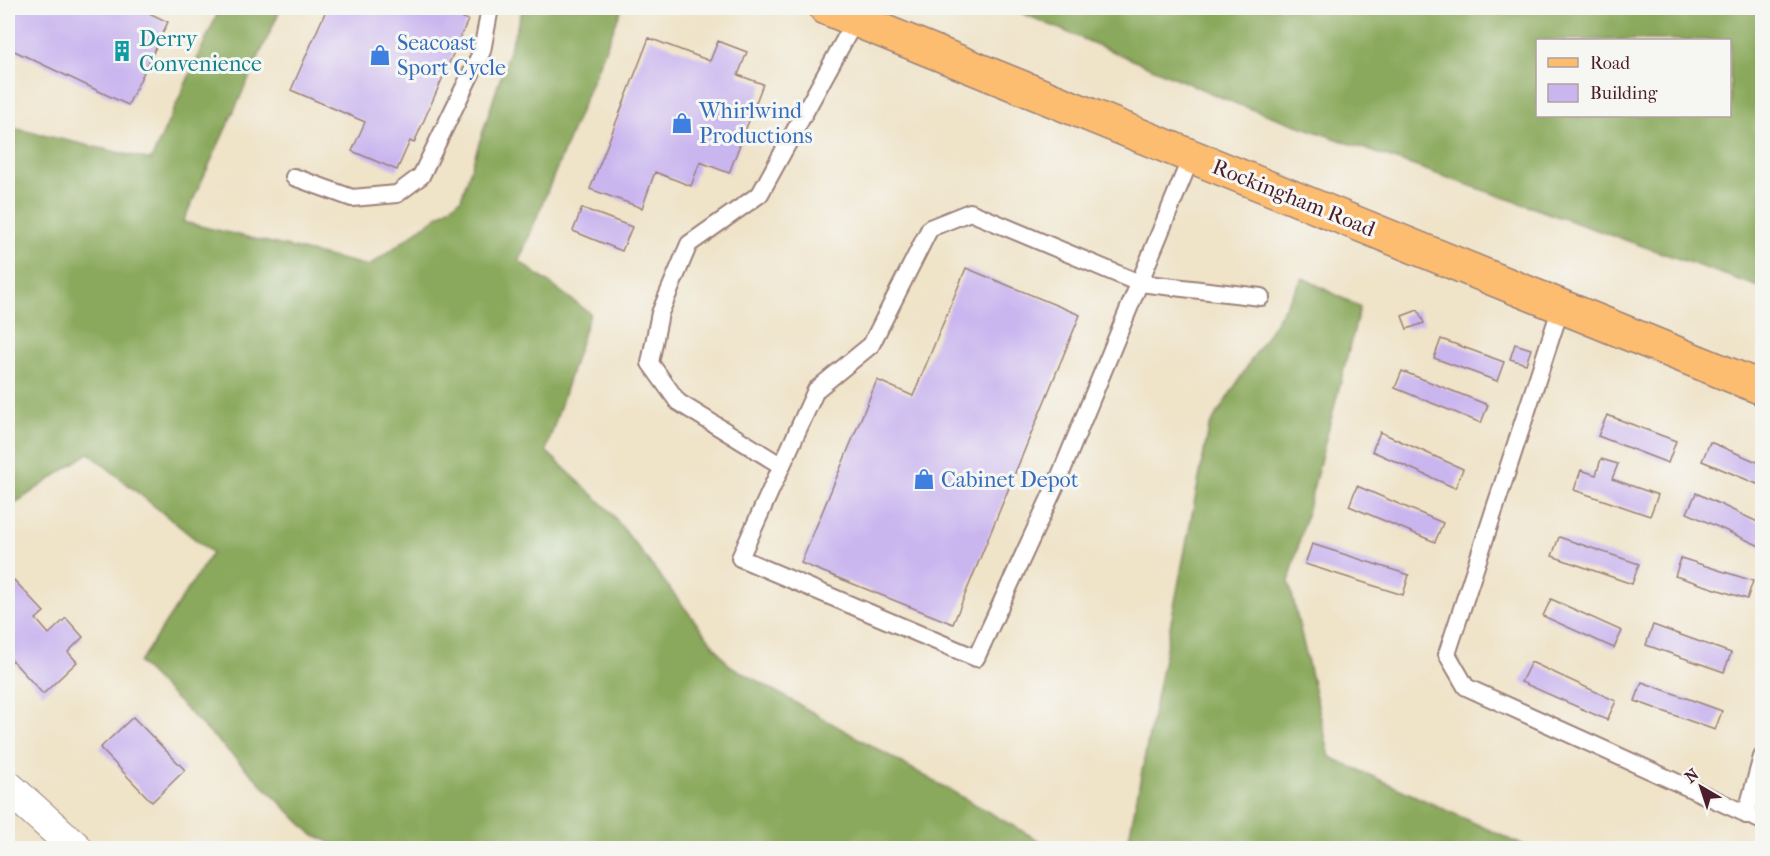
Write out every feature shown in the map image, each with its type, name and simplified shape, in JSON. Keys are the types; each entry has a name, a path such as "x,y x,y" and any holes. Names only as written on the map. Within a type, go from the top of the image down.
{"main road":[{"name":"Rockingham Road","path":"841,14 1762,388"}],"street":[{"path":"8,787 76,849"}],"lane":[{"path":"294,177 352,198 397,194 421,176 482,51 490,8"},
{"path":"782,466 678,402 650,363 660,313 689,244 760,194 841,14"},
{"path":"1192,155 1139,283 1059,478 976,658 740,558 816,390 871,345 930,228 970,212 1139,283 1174,289 1261,297"},
{"path":"1561,307 1447,654 1466,687 1762,821"},
{"path":"1746,815 1762,757"}],"green space":[{"path":"220,8 281,8 183,222 369,266 461,199 523,8 622,8 519,261 590,313 546,451 608,509 729,665 1052,848 343,848 313,835 139,663 212,553 89,453 8,508 8,127 151,160"},
{"path":"1010,8 1762,8 1762,288 1237,104"},
{"path":"1303,278 1360,307 1289,582 1330,757 1529,848 1127,848 1209,427"}],"building":[{"path":"8,8 139,8 168,22 128,105 8,48"},
{"name":"Seacoast Sport Cycle","path":"327,8 439,8 468,20 414,143 410,141 397,170 352,151 365,122 291,90"},
{"name":"Whirlwind Productions","path":"649,38 710,61 718,41 747,52 738,75 763,84 729,173 700,162 691,186 655,172 642,208 590,189"},
{"path":"582,208 632,227 622,251 573,231"},
{"name":"Cabinet Depot","path":"966,268 1080,315 953,624 801,563 877,380 913,396"},
{"path":"1418,310 1424,323 1407,329 1402,316"},
{"path":"1441,339 1504,362 1497,381 1434,358"},
{"path":"1515,344 1531,349 1526,364 1510,359"},
{"path":"1402,371 1488,405 1481,423 1395,388"},
{"path":"1607,415 1676,441 1668,463 1598,436"},
{"path":"1380,432 1463,469 1455,488 1372,451"},
{"path":"1710,442 1762,464 1762,486 1702,461"},
{"path":"1601,459 1618,464 1612,479 1658,495 1650,516 1574,490 1581,470 1596,475"},
{"path":"1357,486 1443,523 1435,542 1349,506"},
{"path":"1696,493 1762,524 1762,547 1687,513"},
{"path":"1559,537 1639,564 1632,584 1552,556"},
{"path":"1312,544 1409,575 1403,595 1305,564"},
{"path":"1681,558 1753,581 1747,599 1675,576"},
{"path":"14,580 44,612 36,619 49,634 66,618 83,637 68,652 77,662 43,694 8,656 8,587"},
{"path":"1551,599 1622,631 1614,648 1543,616"},
{"path":"1653,625 1731,653 1724,672 1646,645"},
{"path":"1531,662 1616,701 1607,720 1521,682"},
{"path":"1642,682 1722,711 1715,730 1635,701"},
{"path":"133,717 185,770 152,802 100,748"}],"place":[{"name":"Derry Convenience","path":"122,51"},
{"name":"Seacoast Sport Cycle","path":"380,55"},
{"name":"Whirlwind Productions","path":"682,123"},
{"name":"Cabinet Depot","path":"924,479"}]}
